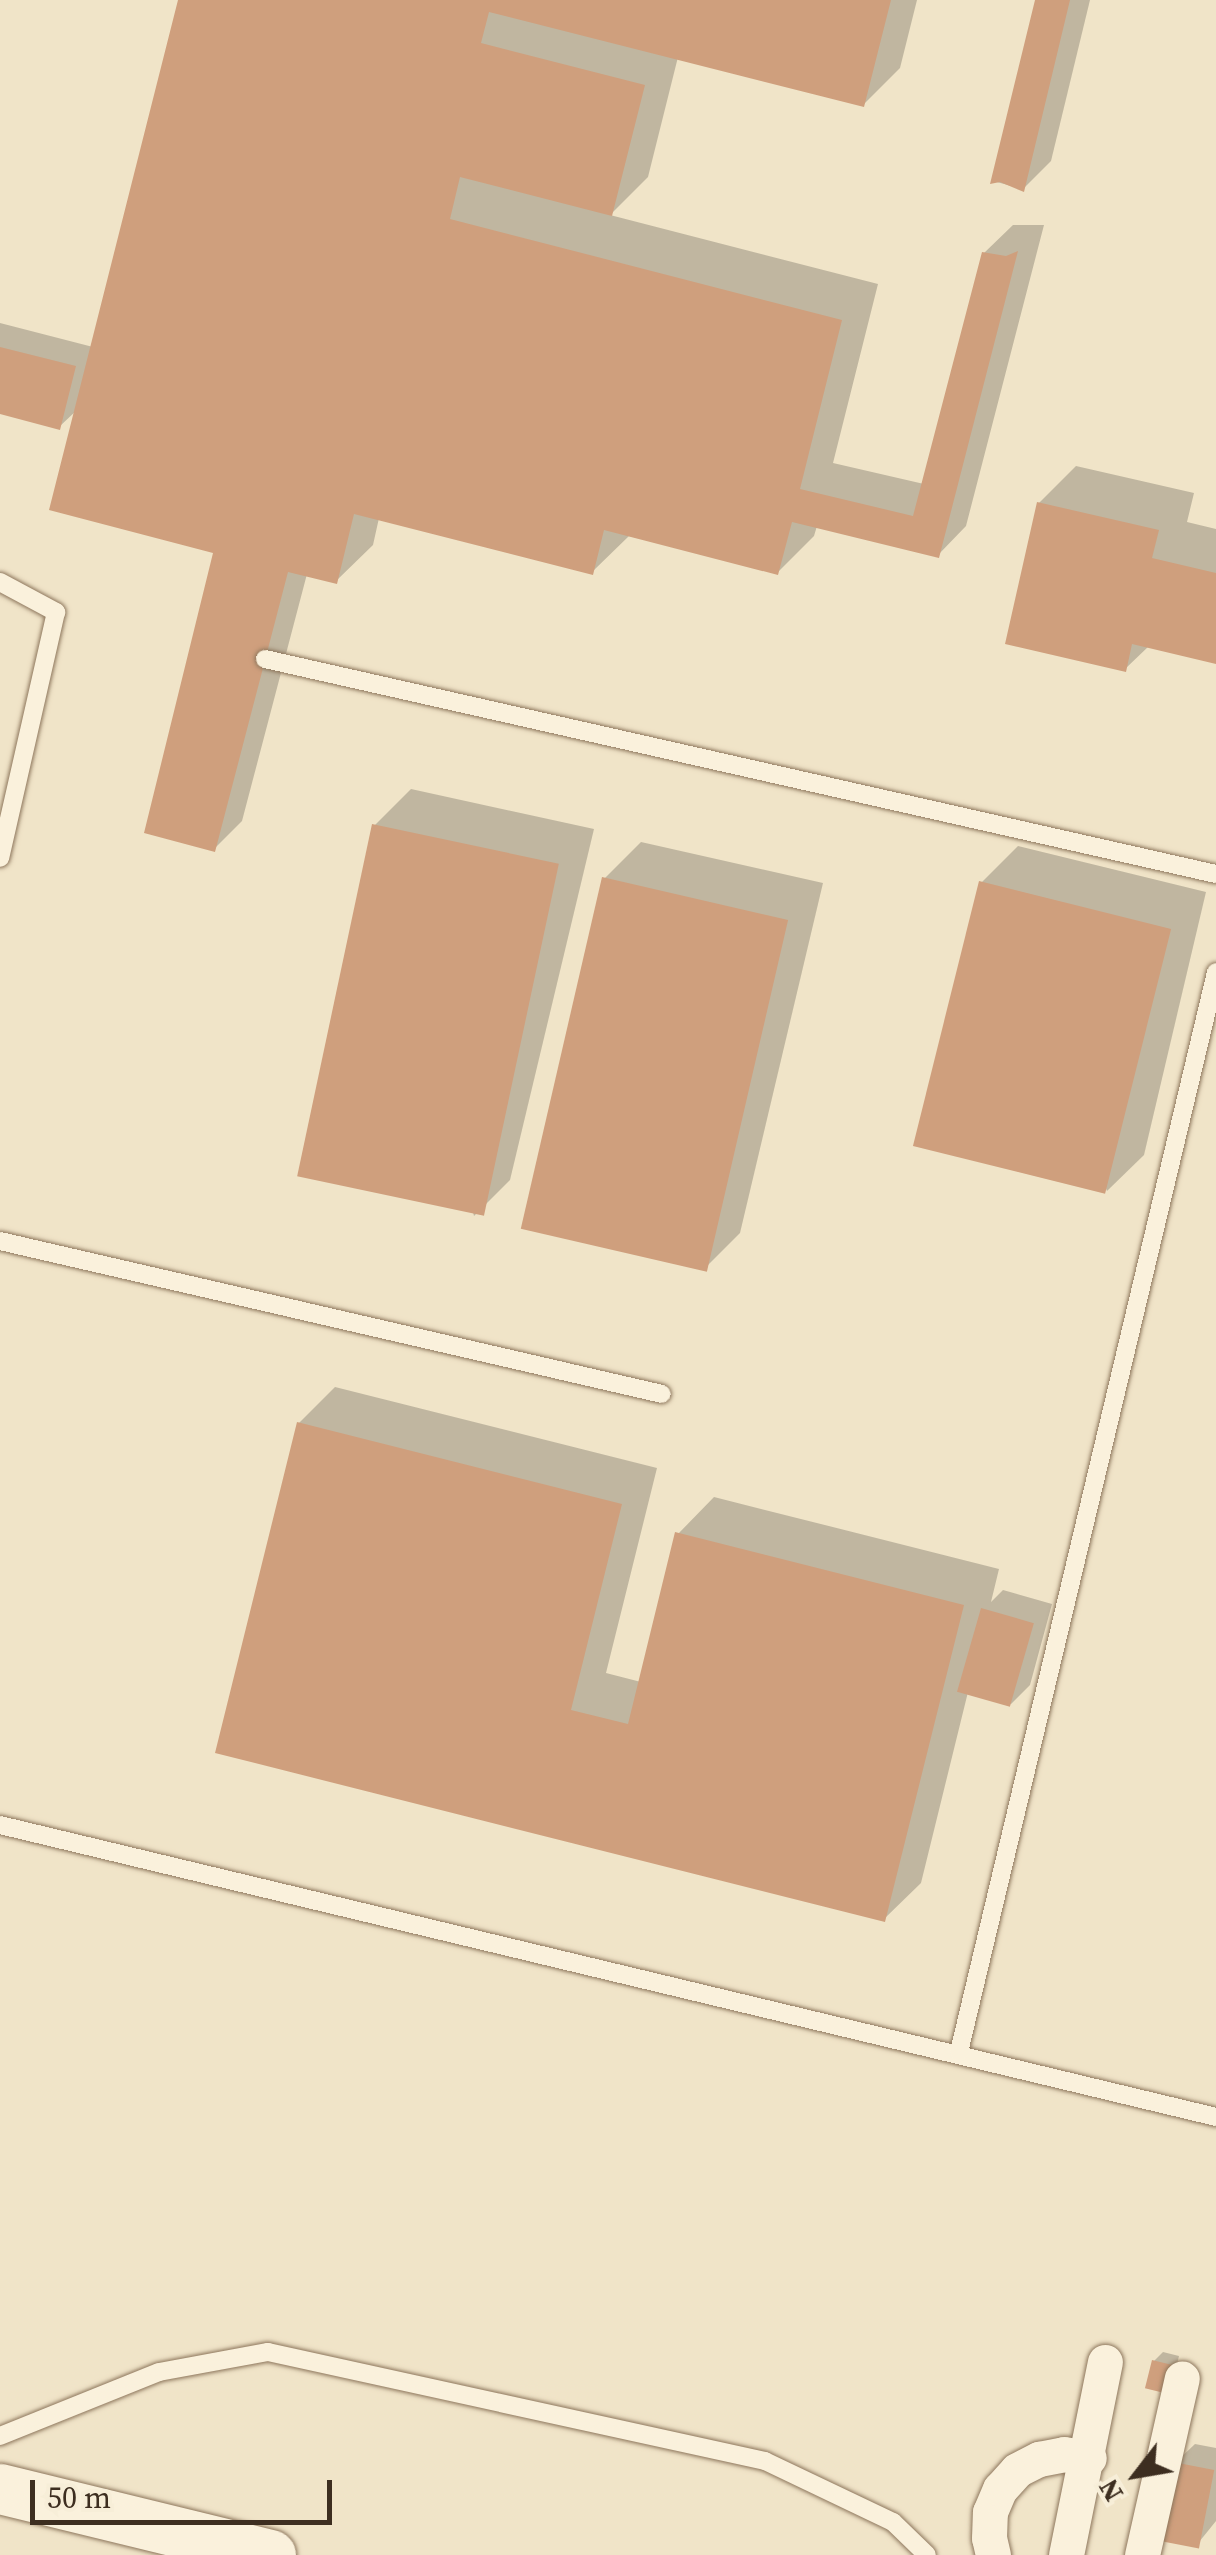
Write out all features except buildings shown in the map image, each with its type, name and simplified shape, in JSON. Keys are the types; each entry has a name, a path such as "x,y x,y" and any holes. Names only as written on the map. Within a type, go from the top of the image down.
{"main road":[{"path":"0,2489 271,2555"}],"street":[{"path":"1066,2555 1104,2362"},
{"path":"1142,2555 1182,2378"},
{"path":"993,2555 988,2538 990,2512 1000,2489 1017,2470 1039,2458 1064,2454 1088,2458"}],"lane":[{"path":"0,582 56,612 0,858"},
{"path":"265,660 1216,874"},
{"path":"959,2052 1216,972"},
{"path":"0,1241 662,1394"},
{"path":"0,1826 959,2052 1216,2117"},
{"path":"0,2436 158,2372 268,2352 765,2461 893,2522 927,2555"}]}
